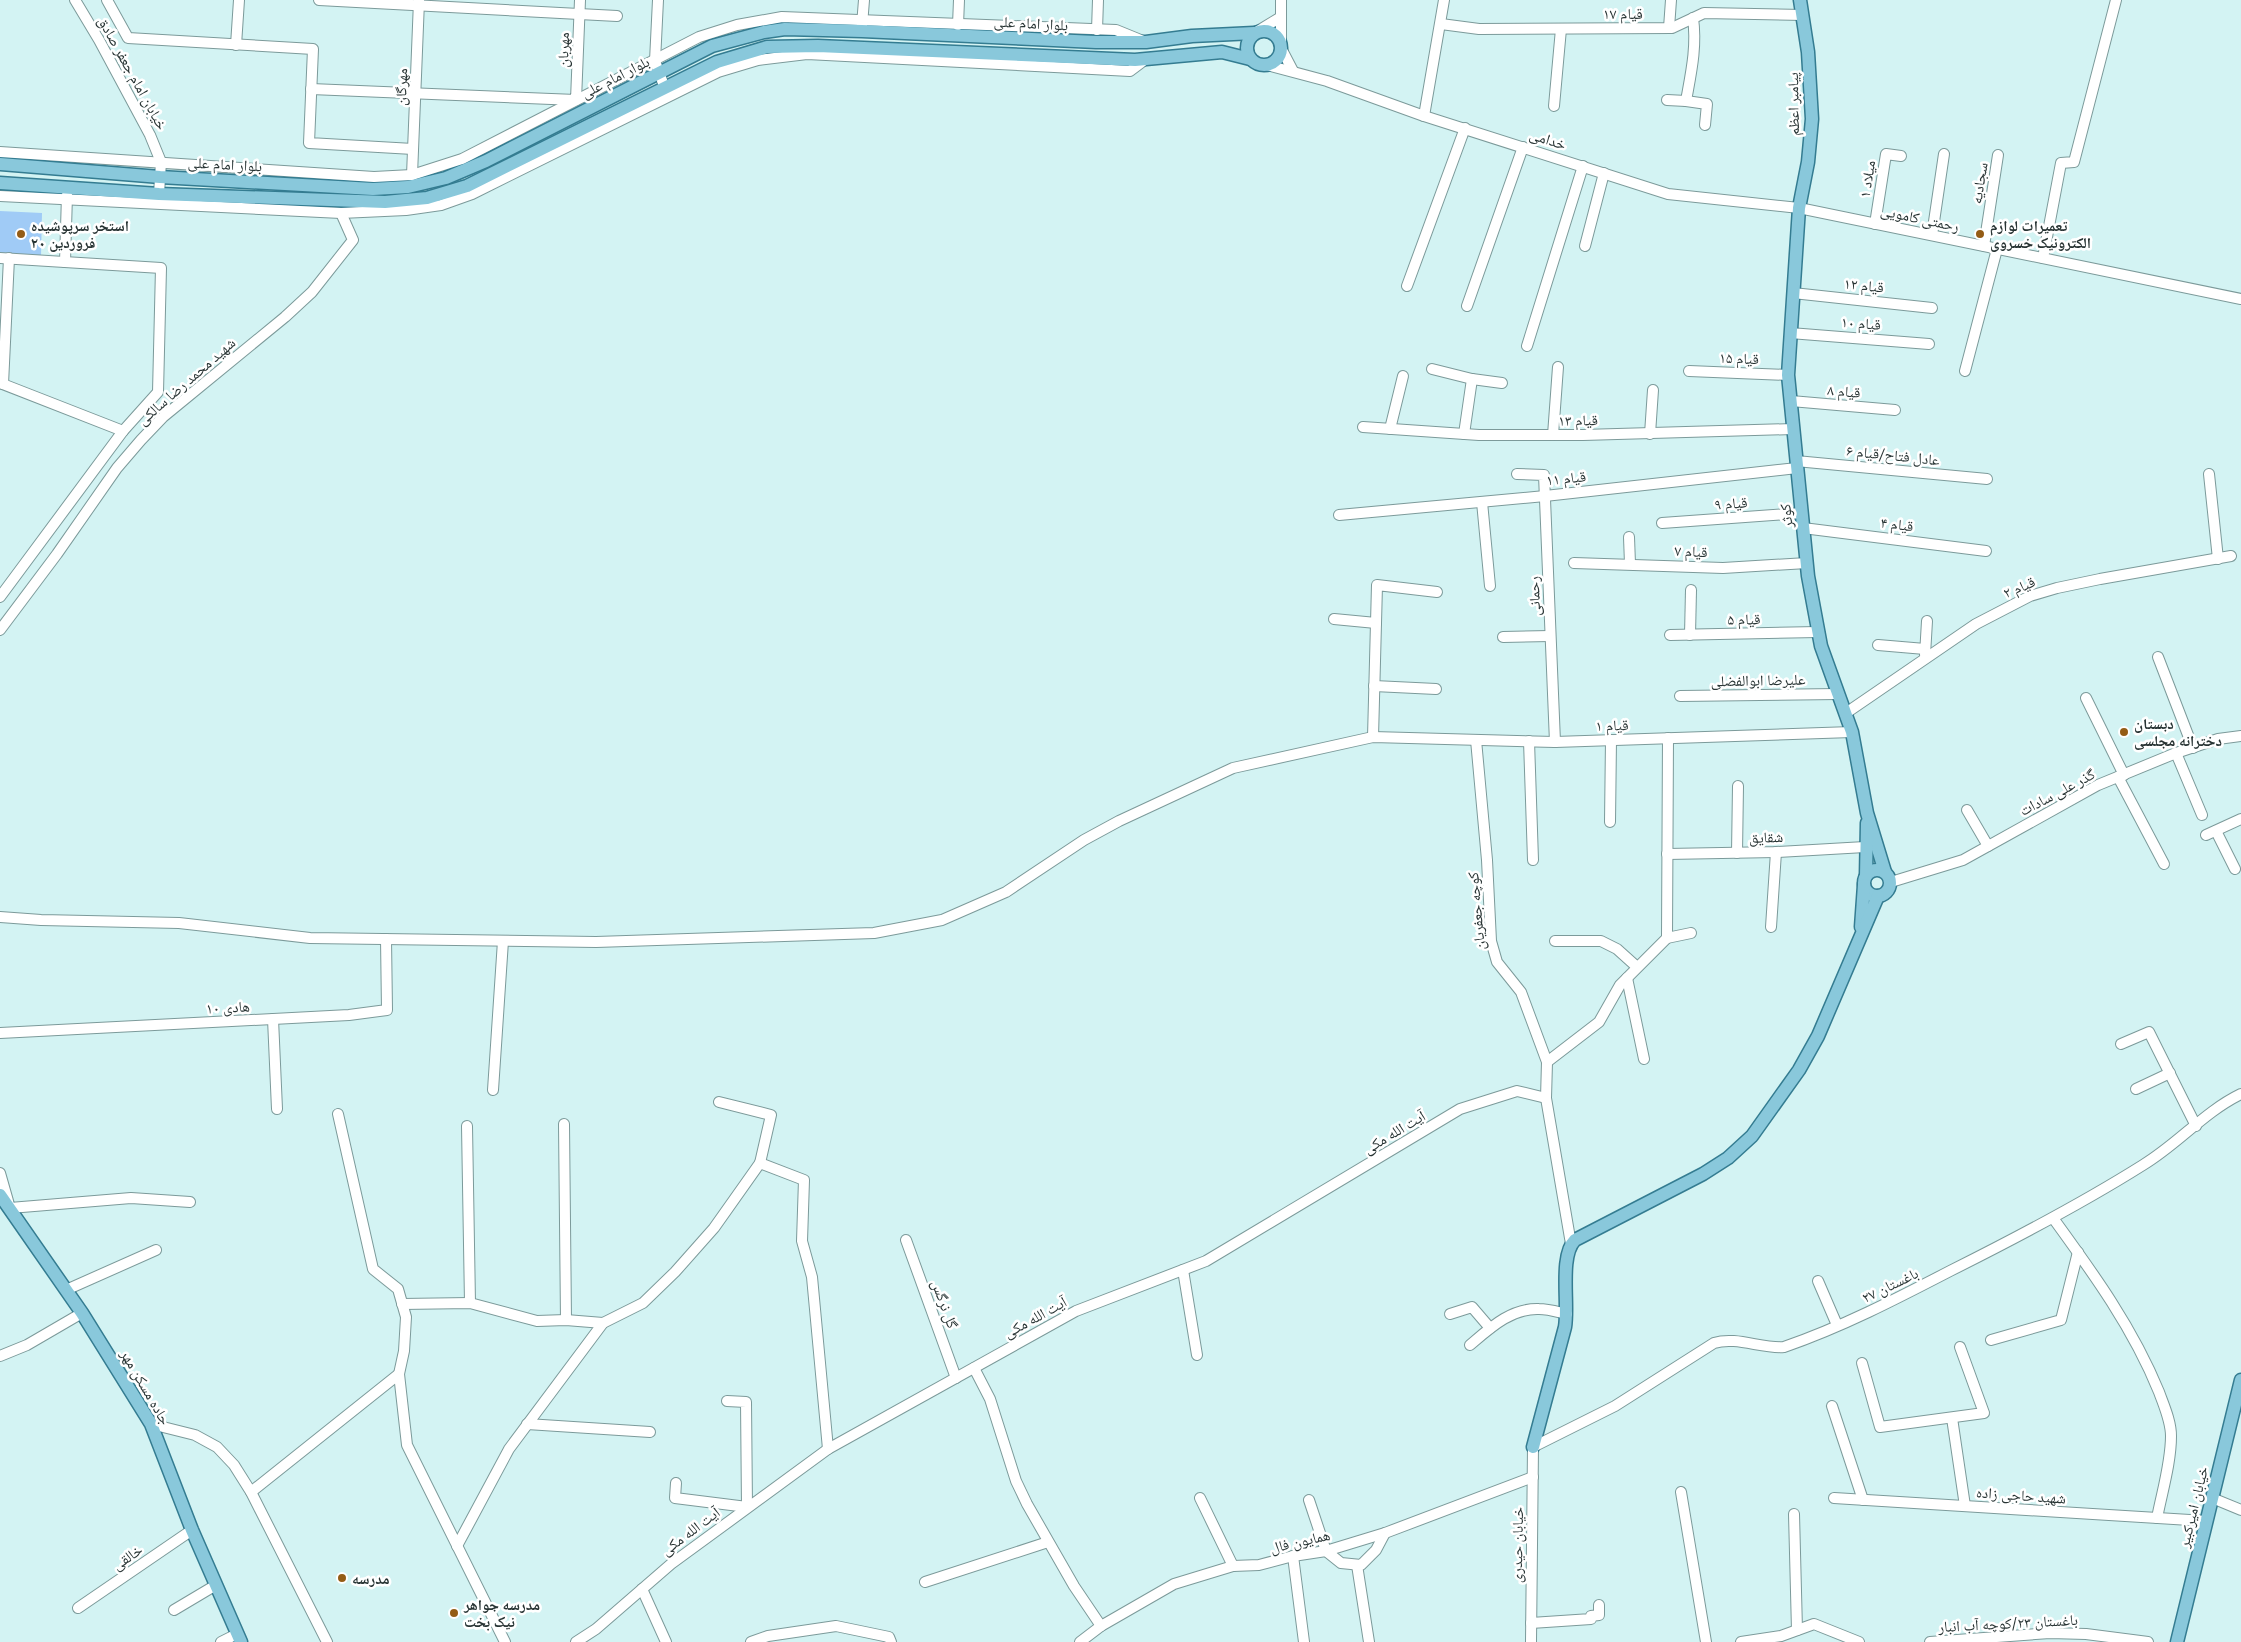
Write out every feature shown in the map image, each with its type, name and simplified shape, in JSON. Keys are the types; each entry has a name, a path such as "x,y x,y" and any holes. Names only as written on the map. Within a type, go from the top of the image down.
{"main road":[{"name":"پیامبر اعظم","path":"1798,208 1808,162 1812,119 1808,52 1800,0"},
{"name":"بلوار امام علی","path":"0,164 373,189 408,187 446,178 486,161 657,67 712,46 757,34 786,29 862,26 1096,42 1146,42 1192,36 1256,32"},
{"path":"1268,31 1276,35 1281,45 1277,59 1267,65 1258,64 1250,59 1246,50 1248,41 1256,32 1268,31"},
{"path":"1146,42 1146,59"},
{"name":"بلوار امام علی","path":"0,183 67,194 159,194 385,202 427,198 466,186 664,86 717,62 767,47 793,46 867,53 1146,59 1222,52 1250,59"},
{"name":"کوثر","path":"1798,208 1788,375 1803,528 1821,646 1852,732 1867,813"},
{"path":"1860,937 1865,880 1867,813"},
{"path":"1865,880 1869,893 1878,896 1884,894 1889,889 1888,877 1867,813"},
{"path":"1865,880 1871,871 1878,869 1888,877"},
{"path":"1533,1448 1567,1314 1567,1260 1571,1244 1575,1240 1703,1174 1728,1158 1745,1143 1765,1119 1805,1061 1824,1024 1878,896"},
{"name":"جاده مسکن مهر","path":"0,1195 82,1313 151,1424 192,1530 239,1638"},
{"name":"خیابان امیرکبیر","path":"2177,1642 2241,1380"}],"street":[{"name":"خیابان امام جعفر صادق","path":"75,0 99,40 150,135 161,162"},
{"path":"107,0 128,38 313,50 309,143 413,149"},
{"path":"236,45 239,0"},
{"path":"319,0 419,3 617,16"},
{"name":"مهربان","path":"576,100 580,0"},
{"path":"658,0 657,67 664,86"},
{"path":"864,0 862,26 958,25 1116,30 1146,42"},
{"path":"958,25 959,0"},
{"path":"1097,30 1098,0"},
{"path":"1281,0 1281,45 1293,71"},
{"path":"1424,116 1444,0"},
{"path":"1669,28 1671,0"},
{"path":"2043,258 2061,163 2074,162 2116,0"},
{"name":"مهرگان","path":"412,175 419,3"},
{"name":"قیام ۱۷","path":"1441,24 1479,30 1669,28 1704,13 1803,14"},
{"path":"1256,32 1280,17"},
{"path":"1686,101 1695,47 1693,18"},
{"path":"1554,106 1561,29"},
{"path":"0,196 67,194 341,213 406,210 441,205 472,194 718,72 758,60 807,54 867,53"},
{"name":"خدامی","path":"1267,65 1293,71 1424,116 1668,194 1798,208"},
{"path":"0,152 374,177 412,175 462,159 576,100 657,67"},
{"path":"311,89 576,100"},
{"path":"1667,100 1708,104 1705,125"},
{"path":"1407,286 1465,128"},
{"path":"1467,306 1523,147"},
{"name":"میلاد ۱","path":"1875,224 1886,154 1901,156"},
{"path":"1932,235 1944,154"},
{"name":"سجادیه","path":"1984,246 1998,155"},
{"path":"159,194 161,162"},
{"path":"1527,346 1583,166"},
{"path":"1585,246 1604,173"},
{"path":"64,262 67,194"},
{"name":"رحمتی کامویی","path":"1798,208 2241,299"},
{"name":"شهید محمد رضا سالکی","path":"0,630 57,554 116,468 141,440 163,417 286,317 312,292 353,240 341,213"},
{"path":"1965,371 1997,249"},
{"path":"0,597 123,431 158,392 161,268 5,258 2,384 123,431"},
{"name":"قیام ۱۲","path":"1793,293 1932,308"},
{"name":"قیام ۱۰","path":"1790,333 1929,344"},
{"path":"1553,435 1558,367"},
{"path":"1432,369 1472,379 1502,383"},
{"name":"قیام ۱۵","path":"1689,370 1788,375"},
{"path":"1390,429 1403,376"},
{"path":"1464,434 1472,379"},
{"path":"1650,434 1654,390"},
{"name":"قیام ۸","path":"1790,401 1895,410"},
{"name":"قیام ۱۳","path":"1363,427 1464,434 1553,435 1793,429"},
{"name":"عادل فتاح/قیام ۶","path":"1797,464 1987,479"},
{"name":"قیام ۱۱","path":"1338,516 1545,496 1797,464"},
{"name":"رحمانی","path":"1518,474 1544,475 1555,742"},
{"path":"2209,474 2218,558"},
{"path":"1482,502 1490,586"},
{"name":"قیام ۹","path":"1662,523 1802,513"},
{"name":"قیام ۴","path":"1803,528 1986,551"},
{"path":"1629,538 1630,564"},
{"name":"قیام ۲","path":"1846,713 1925,654 1976,624 2030,596 2056,588 2100,579 2231,556"},
{"name":"قیام ۷","path":"1574,563 1723,568 1807,563"},
{"path":"1373,737 1377,585 1437,592"},
{"path":"1690,635 1691,590"},
{"path":"1334,619 1376,623"},
{"path":"1878,645 1925,654 1927,621"},
{"name":"قیام ۵","path":"1670,635 1818,632"},
{"path":"1503,637 1550,636"},
{"path":"2158,658 2193,748"},
{"path":"1374,686 1436,689"},
{"name":"علیرضا ابوالفضلی","path":"1680,696 1838,694"},
{"path":"2086,698 2164,864"},
{"name":"قیام ۱","path":"0,917 41,920 179,923 310,938 596,942 874,933 942,920 1006,892 1084,840 1118,821 1233,768 1373,737 1555,742 1852,732"},
{"name":"گذر علی سادات","path":"1888,877 1963,860 2098,785 2176,753 2218,739 2241,736"},
{"path":"1667,938 1668,738"},
{"name":"کوچه جعفریان","path":"1476,740 1491,941 1497,962 1520,992 1547,1062 1546,1098 1571,1244"},
{"path":"1610,822 1611,740"},
{"path":"1529,741 1533,860"},
{"path":"2176,753 2202,815"},
{"path":"1737,853 1738,786"},
{"path":"1967,810 1988,846"},
{"path":"2206,836 2241,819"},
{"path":"2216,831 2235,869"},
{"name":"شقایق","path":"1667,854 1776,852 1865,847"},
{"path":"1771,927 1776,852"},
{"path":"1547,1062 1599,1022 1620,985 1667,938 1691,933"},
{"name":"هادی ۱۰","path":"0,1033 349,1015 387,1010 386,939"},
{"path":"493,1090 504,941"},
{"path":"1555,941 1600,941 1617,948 1638,967"},
{"path":"1627,978 1644,1058"},
{"path":"273,1019 277,1108"},
{"path":"2121,1044 2149,1032 2196,1126"},
{"path":"2136,1089 2170,1073"},
{"name":"آیت الله مکی","path":"576,1642 596,1629 671,1564 828,1449 1076,1311 1206,1261 1460,1109 1517,1091 1546,1098"},
{"name":"باغستان ۲۷","path":"1533,1448 1615,1406 1714,1343 1726,1342 1776,1348 1784,1347 1881,1307 2053,1218 2161,1154 2213,1110 2241,1094"},
{"path":"457,1546 509,1450 603,1324 643,1303 675,1272 714,1228 760,1163 770,1115 718,1102"},
{"path":"338,1114 373,1269 398,1289 406,1317 404,1351 400,1374 407,1445 505,1642"},
{"path":"564,1124 566,1320"},
{"path":"467,1126 470,1303"},
{"path":"760,1163 804,1180 802,1241 812,1277 828,1449"},
{"path":"0,1172 10,1208 130,1198 190,1202"},
{"path":"2053,1218 2105,1291 2137,1344 2168,1415 2171,1436 2157,1518"},
{"name":"گل نرگس","path":"906,1240 956,1378"},
{"path":"66,1290 156,1250"},
{"path":"1991,1340 2061,1320 2078,1252"},
{"path":"1183,1270 1197,1355"},
{"path":"1818,1281 1837,1325"},
{"path":"402,1304 470,1303 537,1321 566,1320 603,1324"},
{"path":"1450,1314 1472,1307 1490,1328"},
{"path":"1470,1345 1490,1328 1510,1315 1527,1310 1540,1309 1567,1314"},
{"path":"0,1356 27,1345 82,1313"},
{"path":"1862,1364 1880,1427 1984,1413 1960,1346"},
{"path":"974,1368 990,1398 1016,1481 1048,1542 1101,1626"},
{"path":"250,1492 400,1374"},
{"path":"676,1483 675,1498 747,1507 746,1402 727,1402"},
{"path":"1832,1406 1864,1500"},
{"path":"1952,1418 1965,1506"},
{"path":"151,1424 195,1435 217,1447 234,1465 250,1492 327,1642"},
{"path":"527,1424 650,1432"},
{"name":"خیابان حیدری","path":"1531,1642 1533,1448"},
{"name":"همایون فال","path":"1080,1642 1101,1626 1174,1584 1233,1566 1259,1566 1293,1556 1326,1551 1385,1533 1533,1477"},
{"path":"1681,1492 1706,1642"},
{"path":"1200,1498 1233,1566"},
{"name":"شهید حاجی زاده","path":"1834,1498 2206,1521"},
{"path":"2212,1498 2241,1510"},
{"path":"1309,1500 1326,1551 1341,1563 1361,1565 1369,1560 1385,1533"},
{"path":"1794,1514 1796,1630"},
{"name":"خالقی","path":"78,1608 192,1530"},
{"path":"925,1582 1048,1542"},
{"path":"1293,1556 1304,1642"},
{"path":"1357,1565 1369,1642"},
{"path":"174,1610 216,1585"},
{"path":"642,1590 666,1642"},
{"path":"1531,1623 1591,1619 1591,1616 1599,1615 1599,1605"},
{"path":"1741,1642 1781,1636 1814,1624 1859,1642"},
{"path":"751,1642 768,1636 836,1626 889,1638 891,1642"},
{"name":"باغستان ۲۳/کوچه آب انبار","path":"1930,1642 2015,1638 2050,1633 2088,1638 2148,1642"},
{"path":"221,1642 239,1638"}],"water":[{"name":"استخر سرپوشیده ۲۰ فروردین","path":"0,211 42,213 41,256 0,255"}],"place":[{"name":"استخر سرپوشیده ۲۰ فروردین","path":"21,234"},
{"name":"تعمیرات لوازم الکترونیک خسروی","path":"1980,234"},
{"name":"دبستان دخترانه مجلسی","path":"2124,732"},
{"name":"مدرسه","path":"342,1578"},
{"name":"مدرسه جواهر نیک بخت","path":"454,1613"}]}
